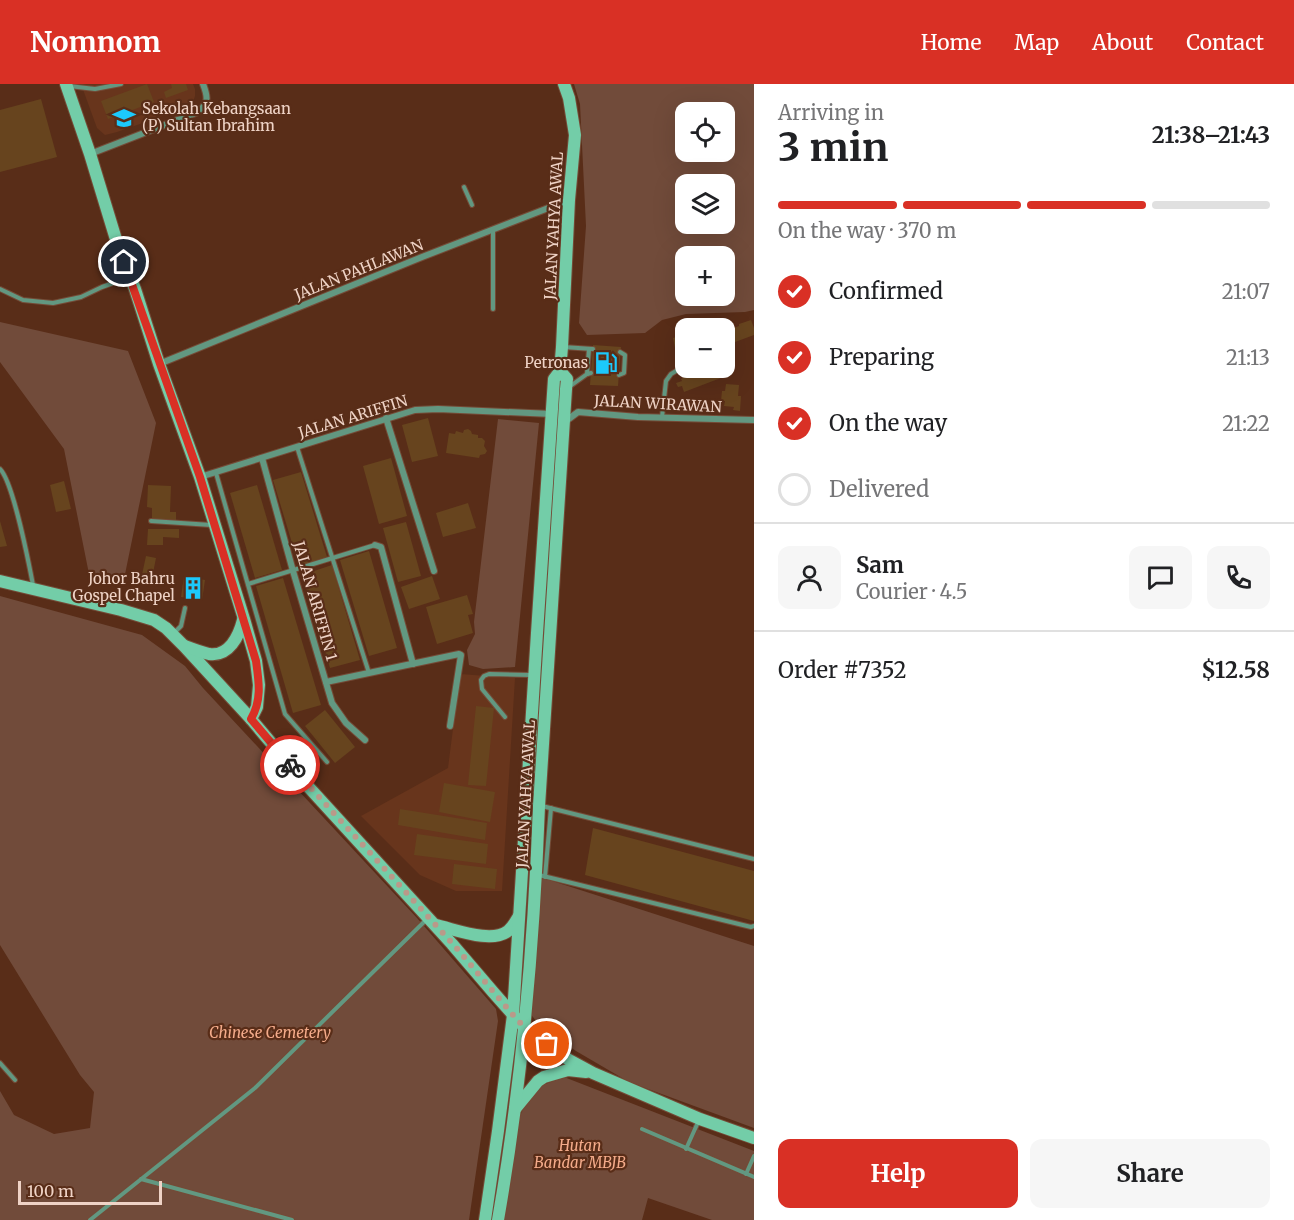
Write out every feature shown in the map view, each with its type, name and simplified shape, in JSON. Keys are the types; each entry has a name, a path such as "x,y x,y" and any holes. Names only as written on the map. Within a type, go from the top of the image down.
{"main road":[{"name":"JALAN YAHYA AWAL","path":"485,1220 513,1015 554,379 560,371 562,347 569,200 575,135 569,98 564,84"},
{"path":"67,85 113,231 200,477 244,618 260,685 257,707 251,719"},
{"name":"JALAN YAHYA AWAL","path":"498,1220 515,1109 549,808 567,379 560,371"},
{"path":"0,579 132,613 154,620 166,628 251,719 304,782 432,921 524,1027 569,1060 593,1073 700,1119 754,1138"},
{"path":"184,646 207,654 217,654 229,648 235,640 244,618"},
{"path":"432,921 483,936 492,936 502,935 509,931 520,914"},
{"path":"515,1109 544,1077 568,1070 593,1073"}],"street":[{"path":"90,154 198,112 207,101 203,84"},
{"name":"JALAN PAHLAWAN","path":"159,364 569,200"},
{"path":"566,393 572,406 578,412"},
{"name":"JALAN ARIFFIN","path":"200,477 415,410 552,414"},
{"name":"JALAN WIRAWAN","path":"564,422 578,412 662,418 754,420"},
{"path":"386,418 434,571"},
{"name":"JALAN ARIFFIN 1","path":"262,458 292,571 332,704 346,723 365,740"},
{"path":"375,545 381,547 413,664"},
{"path":"326,682 461,655 450,726"}],"lane":[{"path":"67,85 95,89 121,84"},
{"path":"464,187 472,205"},
{"path":"493,230 493,309"},
{"path":"0,289 23,300 53,303 81,297 130,277"},
{"path":"562,347 591,349 589,373 566,393"},
{"path":"619,375 624,372 625,355 620,352"},
{"path":"662,418 666,381 675,372"},
{"path":"297,447 369,673"},
{"path":"0,469 6,477 14,502 34,589"},
{"path":"216,472 285,714 327,762"},
{"path":"150,521 215,525"},
{"path":"248,584 375,545"},
{"path":"173,635 181,626 185,608"},
{"path":"505,717 482,689 481,680 489,674 534,675"},
{"path":"549,808 754,859"},
{"path":"541,876 754,926"},
{"path":"90,1220 255,1088 432,921"},
{"path":"0,1063 15,1080"},
{"path":"687,1149 700,1119"},
{"path":"642,1129 754,1177"},
{"path":"746,1174 754,1156"},
{"path":"141,1179 292,1220"}],"shaded area":[{"name":"Sekolah Kebangsaan (P) Sultan Ibrahim","path":"81,84 193,84 195,96 193,102 183,109 105,135 97,128"},
{"path":"460,674 515,678 502,891 456,891 420,875 361,816 448,768"}],"green space":[{"path":"574,84 754,84 754,310 686,314 662,320 645,333 587,335 579,323 586,226 580,104"},
{"path":"0,322 128,351 156,423 123,584 90,579 64,449 0,362"},
{"path":"498,419 539,423 515,667 483,669 469,665 467,650 475,634 474,622"},
{"name":"Chinese Cemetery","path":"0,596 142,635 185,666 417,918 496,1009 498,1021 469,1220 0,1220 0,1091 14,1115 54,1134 90,1128 94,1092 80,1075 0,945"},
{"path":"540,877 754,946 754,1128 629,1082 576,1051 539,1025 530,1013"},
{"name":"Hutan Bandar MBJB","path":"564,1077 754,1151 754,1220 712,1220 648,1198 642,1220 503,1220 520,1116 532,1089"}],"building":[{"path":"147,84 154,102 108,119 101,101"},
{"path":"171,84 186,84 188,90 166,98 164,92 172,88"},
{"path":"41,99 57,157 0,172 0,110"},
{"path":"751,320 754,335 735,342 735,328"},
{"name":"Petronas","path":"593,345 621,347 618,386 590,385"},
{"path":"721,378 684,392 682,386 678,387 676,383 682,381 681,379"},
{"path":"726,384 739,385 740,411 733,410 734,407 724,406 725,401 721,401 722,391 725,391"},
{"path":"428,418 438,456 412,462 402,425"},
{"path":"468,429 485,441 484,446 487,451 485,454 480,455 479,458 446,453 449,433 455,434 456,431 463,433"},
{"path":"391,458 407,516 379,524 363,466"},
{"path":"301,472 327,557 299,566 273,480"},
{"path":"64,481 71,509 56,512 50,485"},
{"path":"148,485 171,486 170,512 176,512 176,520 152,519 152,508 147,507"},
{"path":"257,485 282,570 255,578 230,493"},
{"path":"468,503 476,528 443,537 436,513"},
{"path":"0,521 7,546 0,547"},
{"path":"406,522 421,576 398,582 383,528"},
{"path":"148,529 179,529 179,538 163,537 163,545 147,545"},
{"path":"369,551 397,648 369,656 340,560"},
{"path":"146,556 156,558 153,573 167,576 166,584 151,581 150,586 140,584"},
{"path":"332,565 360,660 330,668 302,575"},
{"name":"Johor Bahru Gospel Chapel","path":"184,576 205,580 202,600 181,597"},
{"path":"432,576 440,599 409,609 401,587"},
{"path":"283,578 321,705 293,713 256,586"},
{"path":"467,595 473,614 468,615 473,633 437,644 426,607"},
{"path":"476,706 494,708 486,786 468,785"},
{"path":"325,710 355,747 335,763 305,726"},
{"path":"444,783 495,792 490,822 439,812"},
{"path":"400,809 487,823 485,840 398,825"},
{"path":"593,828 754,871 754,921 585,875"},
{"path":"417,834 488,844 486,864 414,855"},
{"path":"454,864 497,869 495,889 452,884"}],"way so far":[{"path":"290,765 453,944 524,1027 547,1044"}],"place":[{"name":"Sekolah Kebangsaan (P) Sultan Ibrahim","path":"124,118"},
{"name":"Petronas","path":"606,363"},
{"name":"Johor Bahru Gospel Chapel","path":"193,588"}],"route":[{"path":"124,262 200,477 256,661 260,689 257,707 251,719 290,765"}]}
